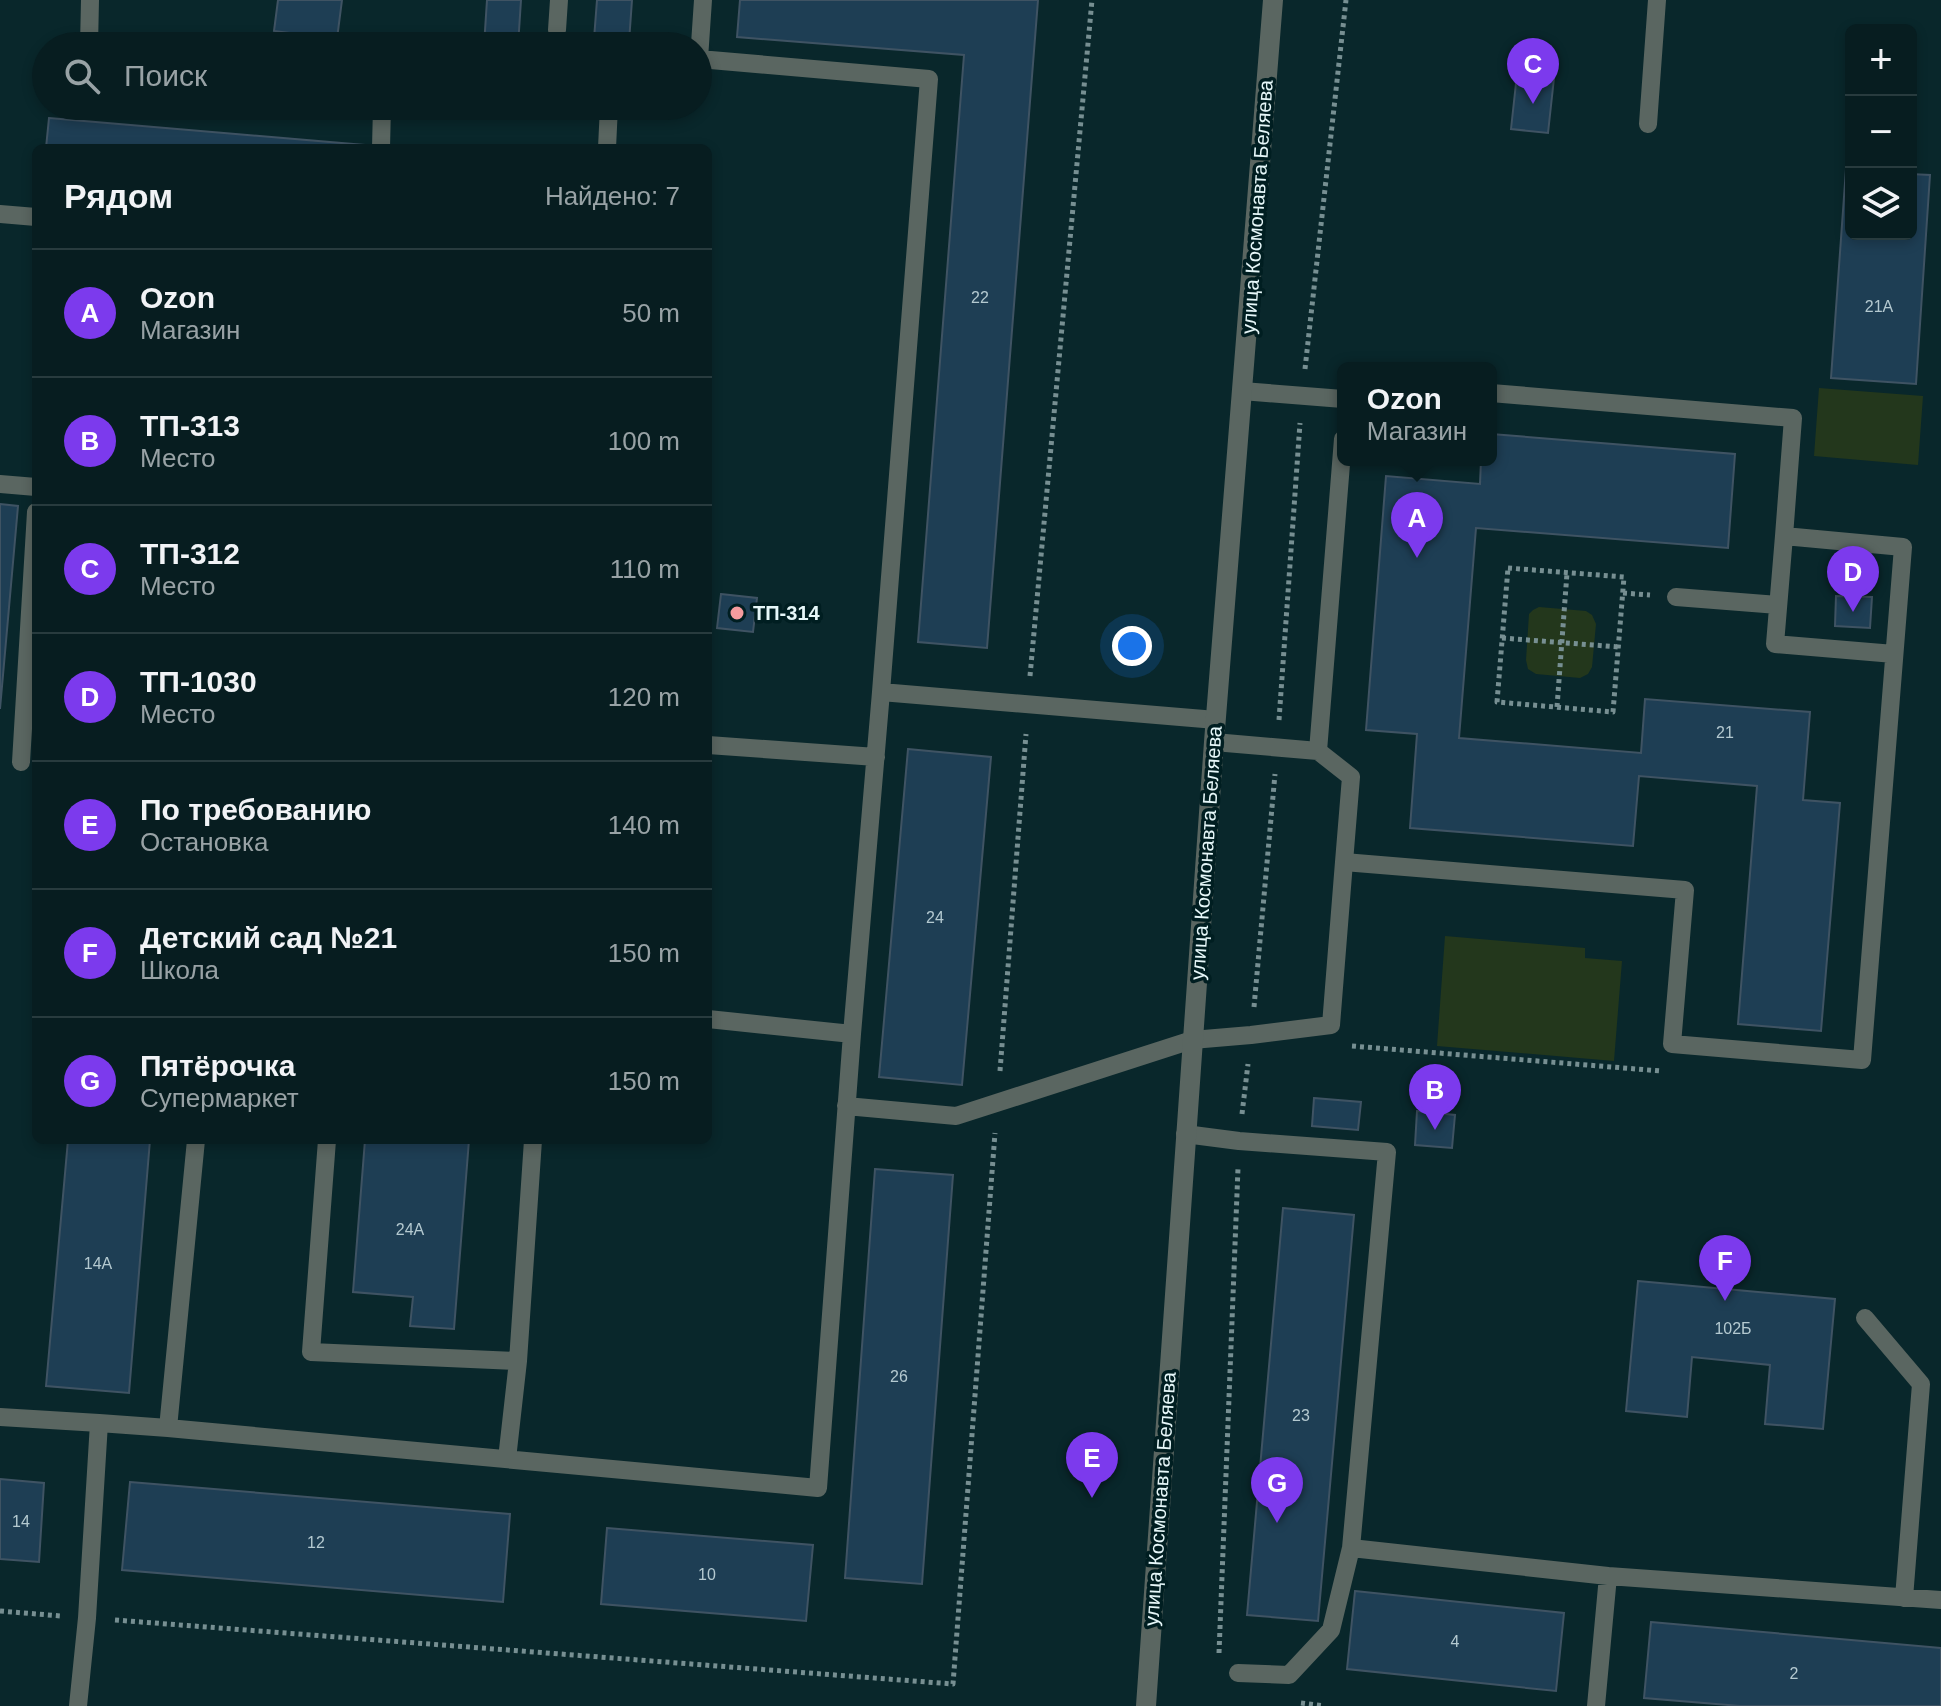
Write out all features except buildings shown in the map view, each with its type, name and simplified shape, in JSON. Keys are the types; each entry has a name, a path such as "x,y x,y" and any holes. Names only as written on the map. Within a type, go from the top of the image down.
{"street":[{"name":"улица Космонавта Беляева","path":"1146,1706 1214,742 1273,0"}],"lane":[{"path":"89,32 90,0"},
{"path":"557,30 559,0"},
{"path":"700,32 703,0"},
{"path":"1648,124 1657,0"},
{"path":"0,1417 168,1428 818,1488 929,79 712,60"},
{"path":"381,144 382,120"},
{"path":"607,144 608,120"},
{"path":"0,214 32,217"},
{"path":"1242,391 1337,398"},
{"path":"1497,393 1793,418 1775,644 1894,654"},
{"path":"1318,751 1341,466"},
{"path":"0,484 32,487"},
{"path":"1344,862 1685,890 1672,1044 1862,1060 1903,547 1784,536"},
{"path":"21,762 32,579"},
{"path":"1676,597 1778,605"},
{"path":"881,692 1216,720"},
{"path":"846,1106 956,1116 1192,1040 1331,1025 1351,777 1318,751 1214,742"},
{"path":"712,745 876,757"},
{"path":"712,1019 852,1034"},
{"path":"1185,1134 1387,1152 1351,1548 1331,1630 1289,1675 1238,1673"},
{"path":"168,1428 196,1144"},
{"path":"327,1144 311,1352 518,1361"},
{"path":"507,1459 518,1361 533,1144"},
{"path":"1865,1318 1921,1384 1904,1598"},
{"path":"78,1706 87,1618 99,1423"},
{"path":"1351,1548 1608,1576 1941,1600"},
{"path":"1596,1706 1608,1576"}],"path":[{"path":"1219,1655 1239,1141 1277,747 1302,395 1346,0"},
{"path":"1508,568 1624,577 1613,712 1497,702 1502,638 1508,568"},
{"path":"1557,707 1567,573"},
{"path":"1502,638 1619,647"},
{"path":"1331,1025 1329,1044 1670,1072"},
{"path":"1293,1703 1324,1706"}],"green space":[{"path":"1819,388 1923,396 1918,465 1814,456"},
{"path":"1539,607 1586,611 1592,615 1596,624 1592,667 1588,674 1580,678 1536,674 1528,669 1529,614"},
{"path":"1445,936 1585,948 1585,958 1622,961 1614,1061 1437,1046"}],"place":[{"name":"ТП-312","path":"1533,104"},
{"name":"Ozon","path":"1417,558"},
{"name":"ТП-1030","path":"1853,612"},
{"name":"ТП-314","path":"737,613"},
{"name":"ТП-313","path":"1435,1130"},
{"name":"Детский сад №21","path":"1725,1301"},
{"name":"По требованию","path":"1092,1498"},
{"name":"Пятёрочка","path":"1277,1523"}]}
